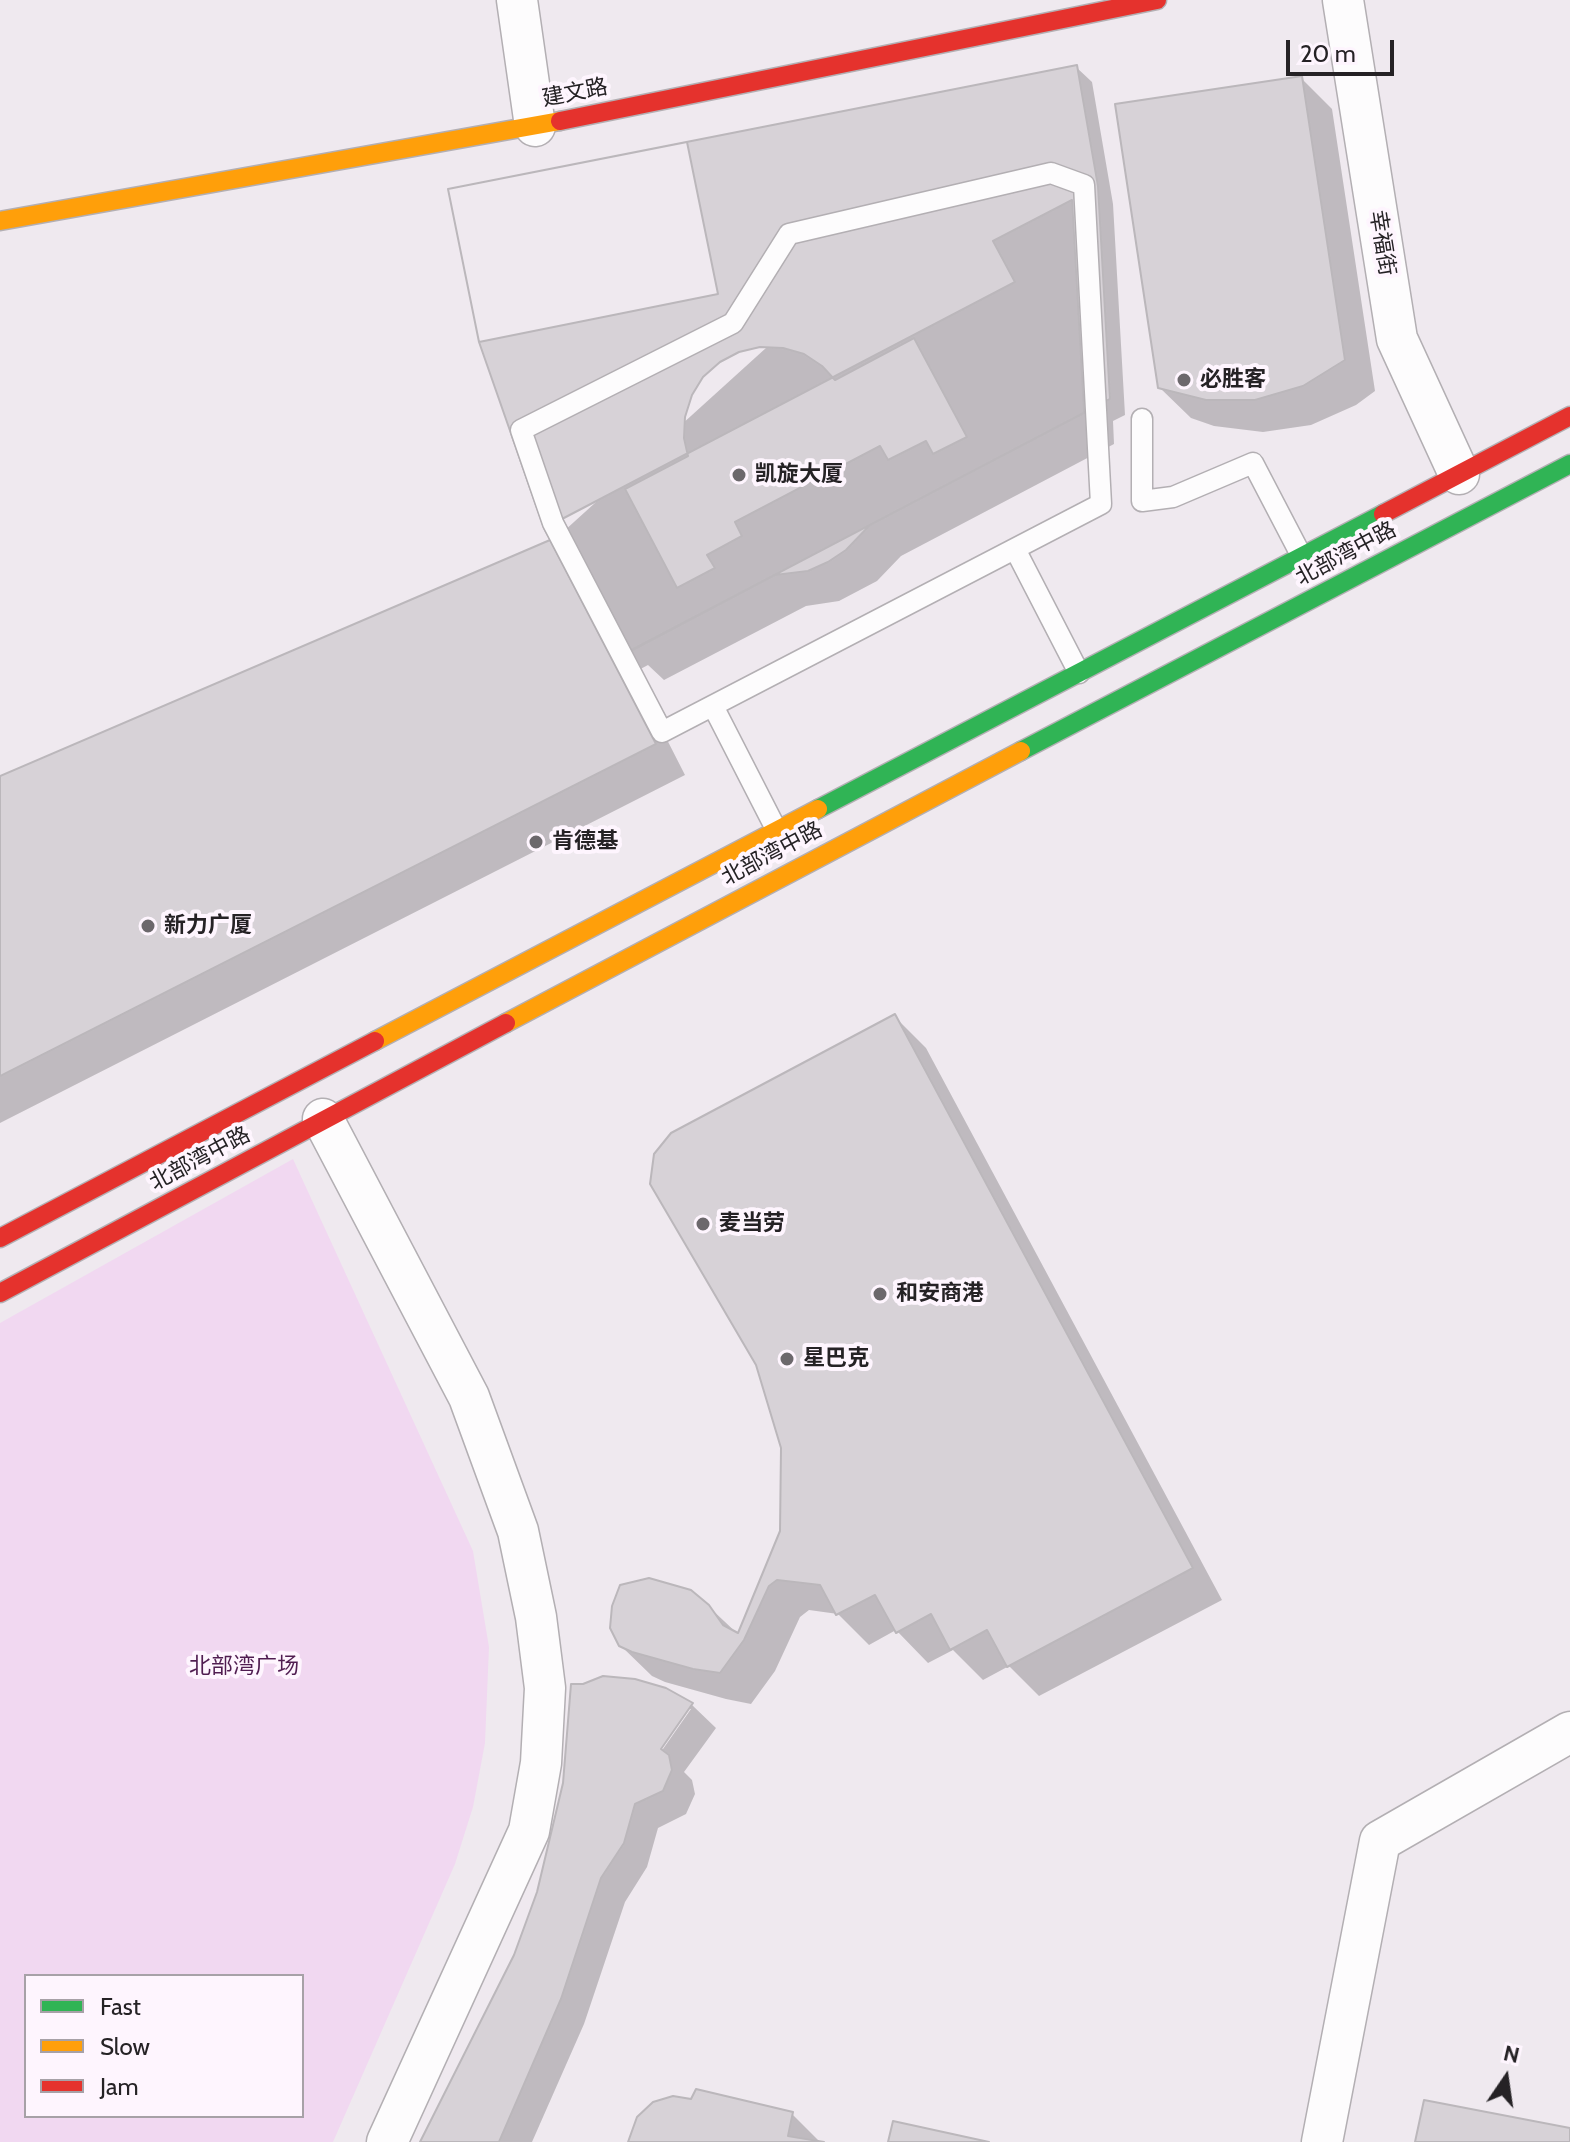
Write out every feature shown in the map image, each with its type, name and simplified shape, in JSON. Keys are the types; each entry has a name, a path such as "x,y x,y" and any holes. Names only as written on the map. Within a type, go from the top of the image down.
{"main road":[{"name":"建文路","path":"0,221 535,126 1157,0"},
{"name":"北部湾中路","path":"0,1238 1570,416"},
{"name":"北部湾中路","path":"0,1293 839,846 1570,464"}],"street":[{"path":"517,0 535,126"},
{"name":"幸福街","path":"1343,0 1397,339 1459,474"},
{"path":"323,1119 469,1397 518,1531 536,1617 545,1688 541,1763 529,1831 387,2142"},
{"path":"1322,2142 1380,1841 1570,1732"}],"lane":[{"path":"1051,173 1084,185 1101,504 1015,549 662,732 553,523 521,430 733,323 789,234 1051,173"},
{"path":"1142,419 1142,501 1173,497 1253,463 1302,557"},
{"path":"1015,549 1079,673"},
{"path":"713,706 777,831"}],"green space":[{"name":"北部湾广场","path":"293,1159 473,1551 489,1647 485,1743 473,1807 455,1864 333,2142 0,2142 0,1323"}],"building":[{"path":"1077,65 1098,186 1110,399 614,659 544,528 479,342 448,189"},
{"path":"1302,76 1345,360 1303,386 1255,400 1206,400 1158,388 1115,104"},
{"path":"687,142 718,294 479,342 448,189"},
{"path":"1072,200 1084,413 870,525 846,550 828,562 808,571 775,575 631,651 562,519 1015,282 993,241"},
{"name":"凯旋大厦","path":"914,338 967,437 933,454 926,441 888,460 880,446 735,522 742,536 707,555 715,568 677,588 625,489 688,456 684,438 685,417 692,395 703,377 720,362 739,352 760,347 783,348 804,354 835,380"},
{"name":"新力广厦","path":"550,540 656,744 0,1076 0,776"},
{"name":"和安商港","path":"895,1014 1193,1568 1007,1667 987,1630 950,1650 931,1614 896,1633 875,1595 836,1615 820,1585 777,1580 769,1586 744,1640 720,1673 632,1652 619,1646 610,1628 612,1606 620,1585 649,1578 691,1590 709,1605 723,1625 738,1633 780,1531 781,1448 756,1365 650,1184 654,1154 671,1133"},
{"path":"603,1676 635,1679 666,1688 693,1703 661,1749 669,1755 672,1770 663,1791 635,1804 624,1843 601,1878 561,1999 499,2142 420,2142 514,1955 537,1892 563,1783 571,1684 583,1684"},
{"path":"696,2089 793,2112 788,2136 824,2142 628,2142 637,2117 653,2102 673,2096 691,2099"},
{"path":"1424,2100 1570,2128 1570,2142 1415,2142"},
{"path":"893,2121 989,2142 888,2142"}],"traffic: fast":[{"path":"1021,751 1570,464"},
{"path":"818,809 1383,514"}],"traffic: slow":[{"path":"0,221 560,121"},
{"path":"506,1023 1021,751"},
{"path":"375,1041 818,809"}],"traffic: jam":[{"path":"560,121 1157,0"},
{"path":"1383,514 1570,416"},
{"path":"0,1293 506,1023"},
{"path":"0,1238 375,1041"}],"place":[{"name":"必胜客","path":"1184,380"},
{"name":"凯旋大厦","path":"739,475"},
{"name":"肯德基","path":"536,842"},
{"name":"新力广厦","path":"148,926"},
{"name":"麦当劳","path":"703,1224"},
{"name":"和安商港","path":"880,1294"},
{"name":"星巴克","path":"787,1359"}]}
